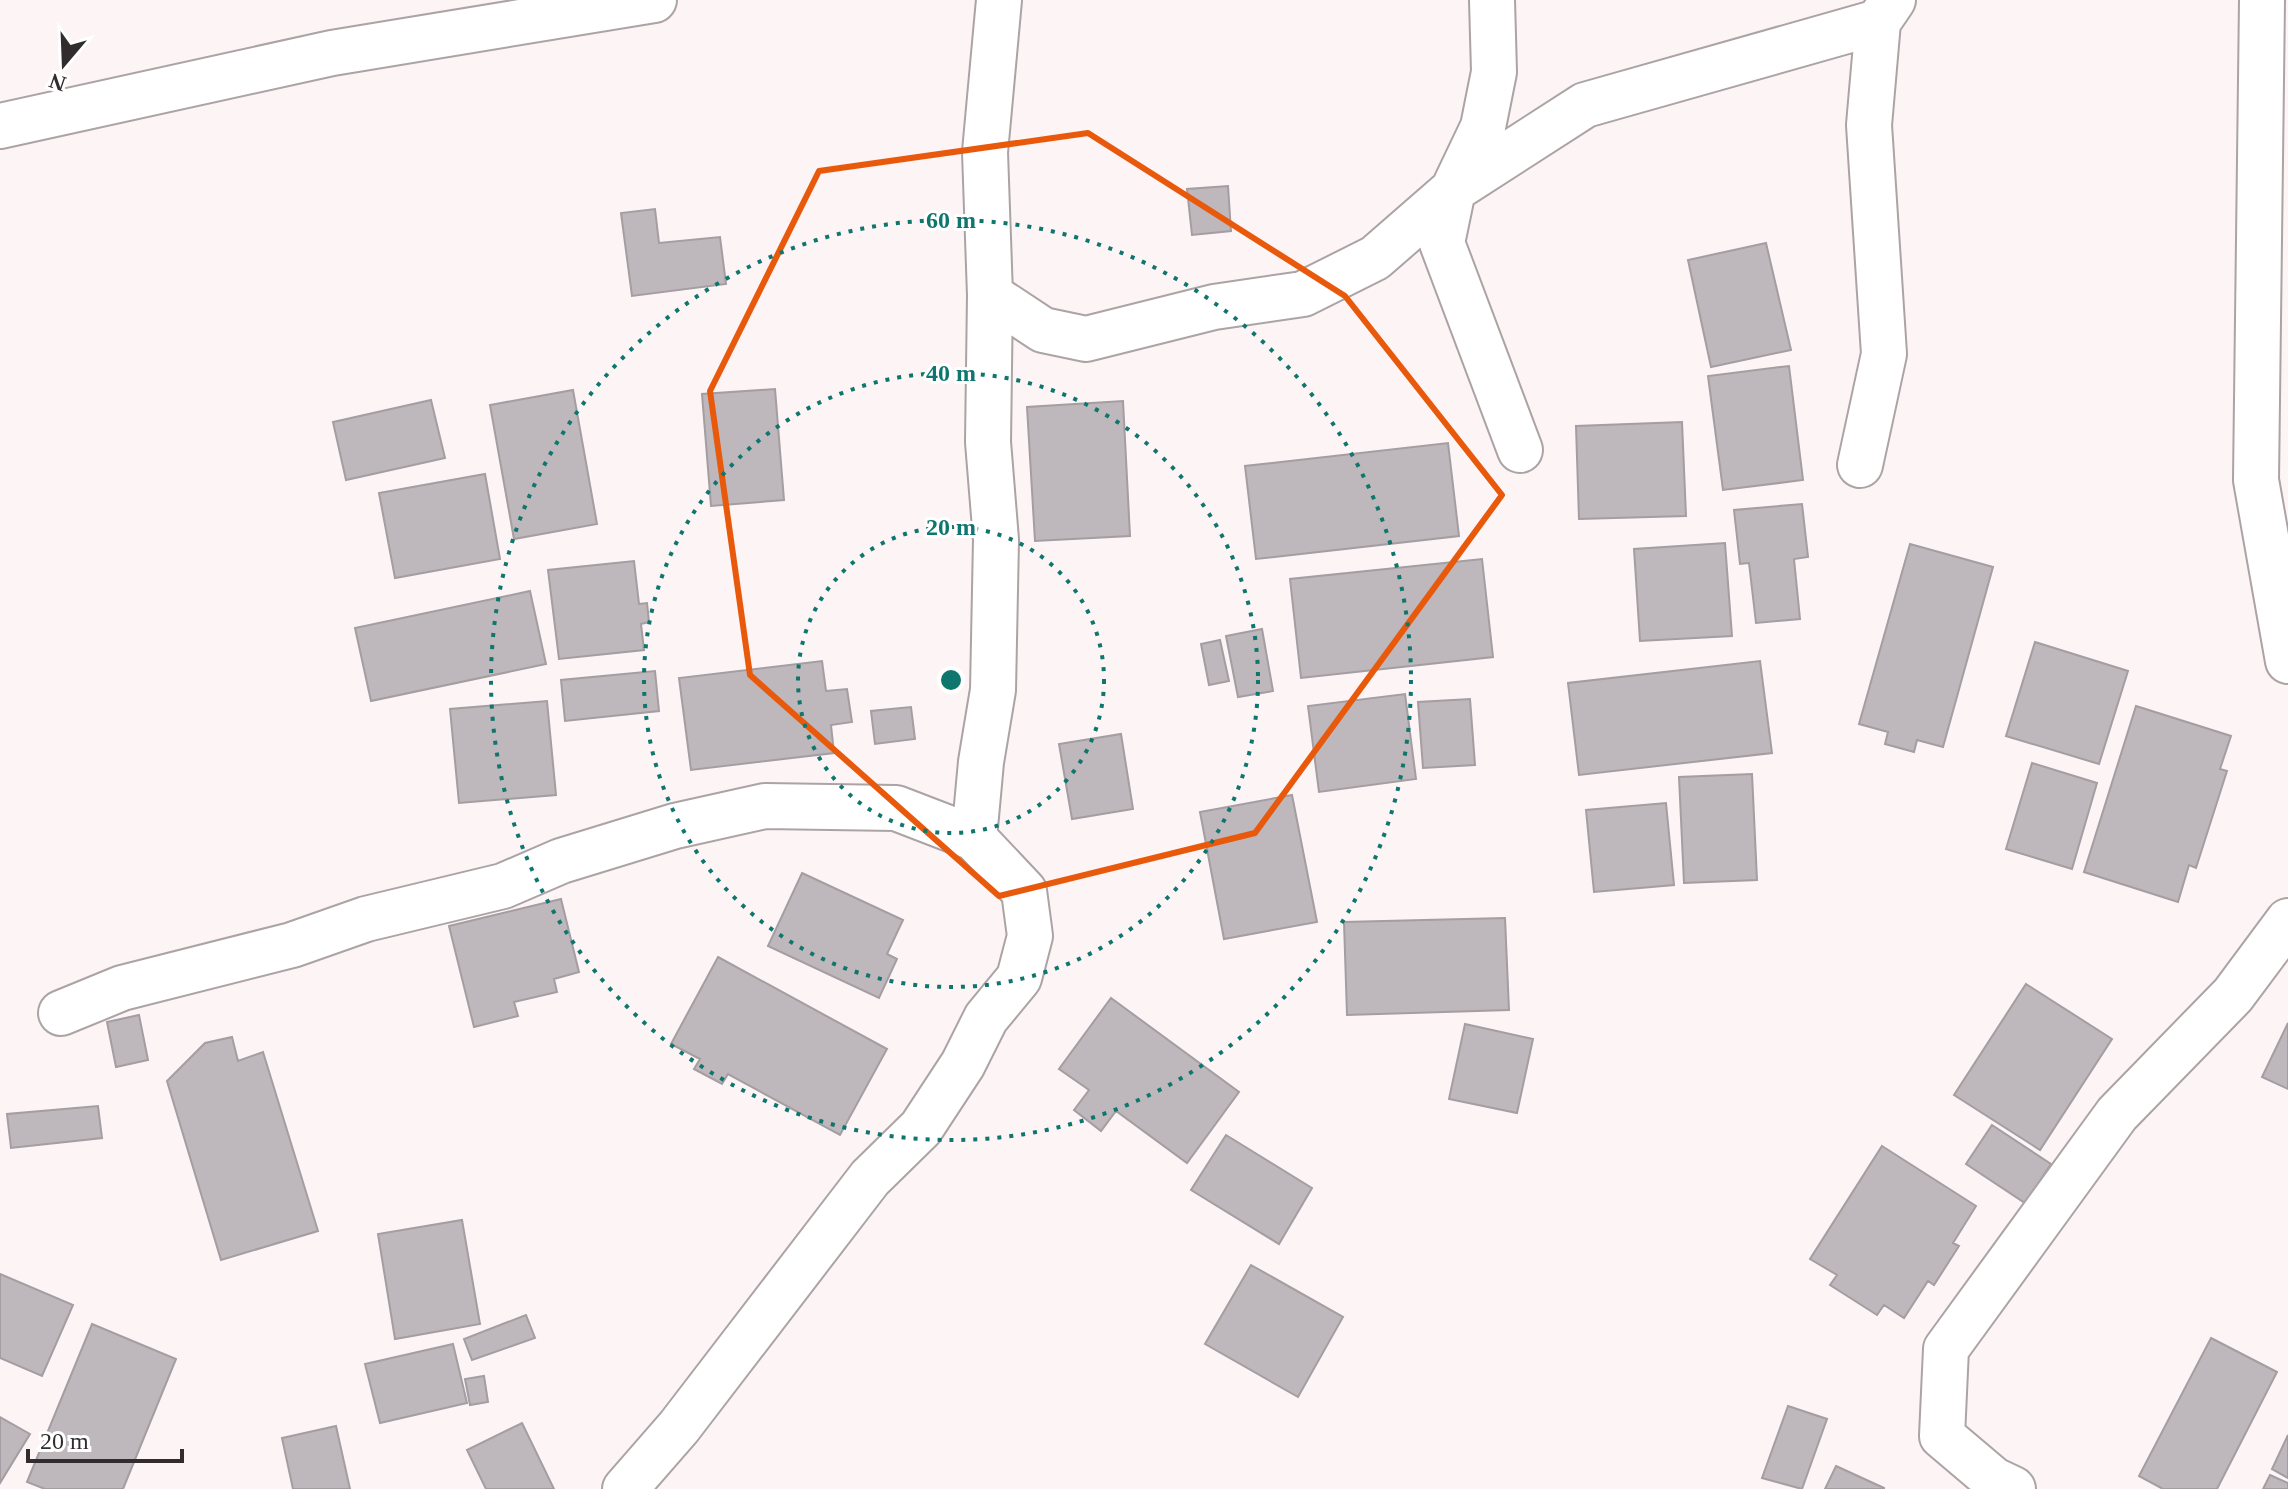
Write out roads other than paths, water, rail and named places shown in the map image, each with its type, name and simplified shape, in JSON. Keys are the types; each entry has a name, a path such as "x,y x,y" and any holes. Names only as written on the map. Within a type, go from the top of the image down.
{"street":[{"path":"0,126 332,53 654,0"},
{"path":"974,838 981,762 993,690 996,540 988,442 990,295 985,152 999,0"},
{"path":"1492,0 1494,72 1483,127 1453,190 1442,243 1520,450"},
{"path":"2262,0 2256,480 2288,661"},
{"path":"990,295 1043,330 1086,339 1214,307 1303,294 1375,258 1453,190 1585,105 1886,11 1869,125 1884,354 1860,465"},
{"path":"61,1013 122,988 292,945 366,919 503,886 561,861 765,806 896,808 974,838 1024,891 1030,936 1019,978 986,1018 963,1064 921,1128 870,1178 679,1427 625,1489"},
{"path":"2013,1489 1994,1480 1942,1436 1946,1349 2117,1114 2233,995 2288,921"}]}
